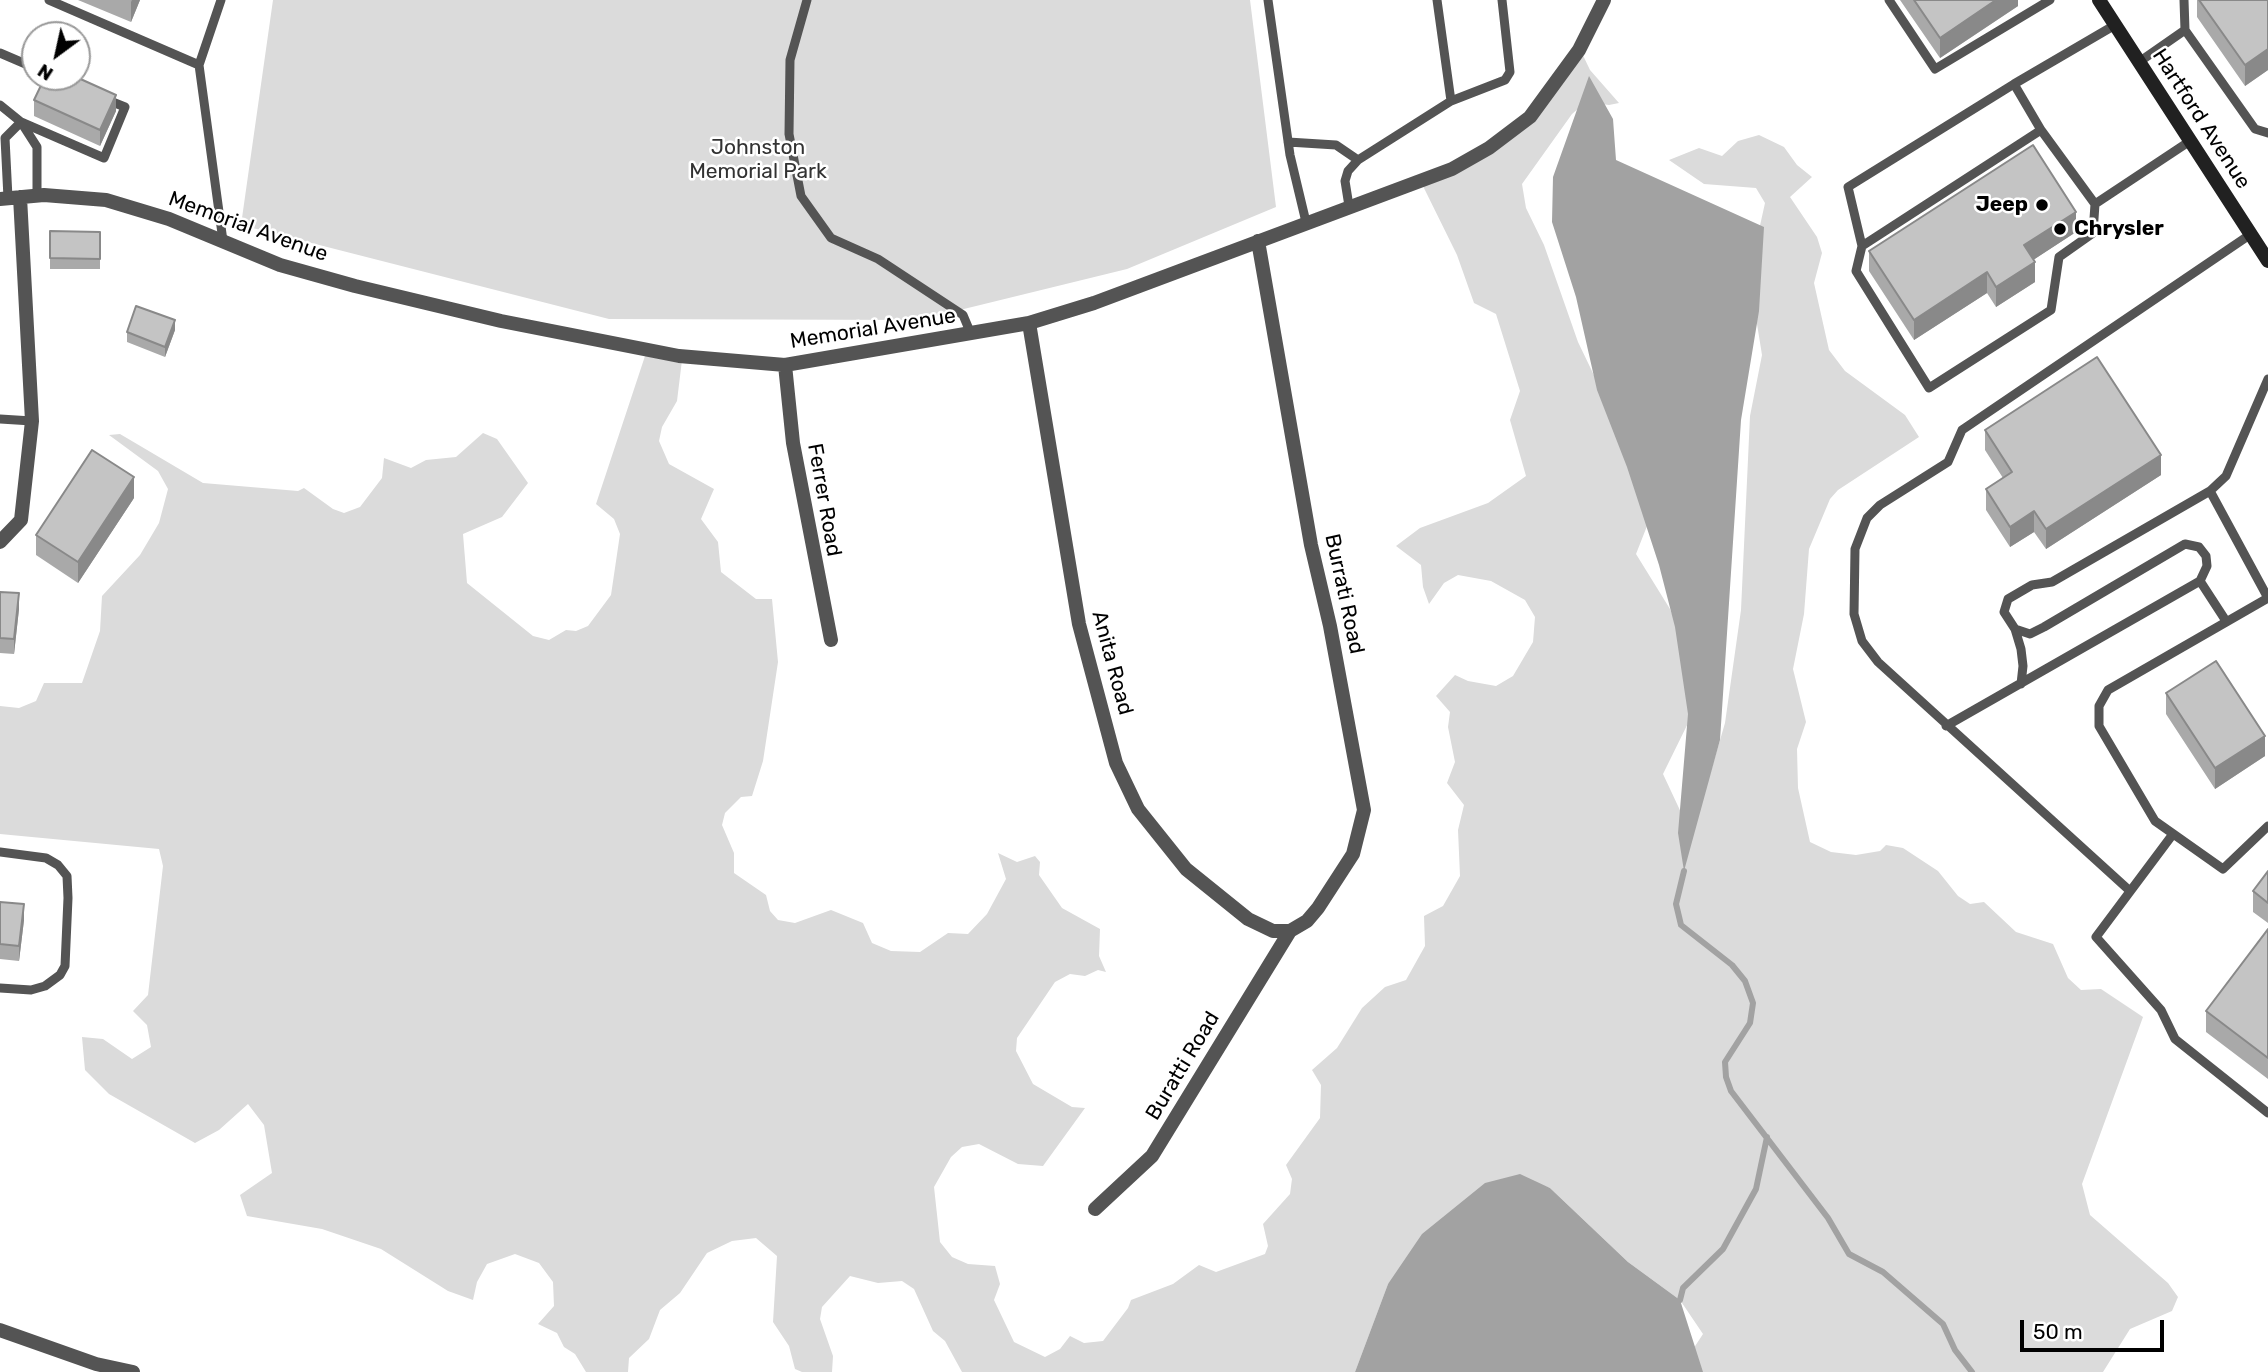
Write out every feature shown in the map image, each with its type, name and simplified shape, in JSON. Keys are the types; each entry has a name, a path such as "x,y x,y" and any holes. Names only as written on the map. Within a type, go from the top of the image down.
{"main road":[{"name":"Hartford Avenue","path":"2099,0 2268,261"}],"street":[{"name":"Memorial Avenue","path":"9,198 37,195 106,200 169,219 280,265 501,321 680,356 785,365 1029,323 1094,303 1471,160 1530,117 1571,62 1604,0"},
{"path":"0,542 21,520 32,421 9,198"},
{"name":"Burrati Road","path":"1258,241 1311,545 1330,626 1364,810 1353,855 1318,908 1307,921 1290,931"},
{"name":"Anita Road","path":"1029,323 1079,624 1116,763 1138,809 1186,869 1248,919 1273,931 1290,931"},
{"name":"Ferrer Road","path":"785,365 793,443 831,640"},
{"name":"Buratti Road","path":"1095,1209 1152,1156 1290,931"},
{"path":"0,1330 96,1364 133,1372"}],"lane":[{"path":"49,0 199,65"},
{"path":"221,0 199,65 223,241"},
{"path":"807,0 790,60 789,134 801,196 831,237 878,259 963,315 971,334"},
{"path":"1268,0 1288,142 1306,222"},
{"path":"1437,0 1451,101"},
{"path":"1349,206 1345,181 1348,171 1358,160 1451,101 1505,80 1510,72 1502,0"},
{"path":"1889,0 1935,69 2037,3 2050,0"},
{"path":"2184,0 2185,30 2255,129 2268,133"},
{"path":"2014,84 2041,130 2095,204 2093,233 2059,257 2051,310 1929,387 1856,271 1862,246 1848,187 2014,84 2115,25"},
{"path":"2139,62 2185,30"},
{"path":"0,53 21,62"},
{"path":"0,106 21,122 104,158 125,107 90,92"},
{"path":"21,122 37,147 37,195"},
{"path":"9,198 5,138 21,122"},
{"path":"1862,246 2041,130"},
{"path":"2095,204 2190,141"},
{"path":"1288,142 1336,145 1358,160"},
{"path":"2130,891 1878,662 1863,640 1854,614 1855,549 1867,518 1880,505 1948,462 1962,430 2251,234"},
{"path":"2021,684 2023,666 2015,629 2004,612 2008,599 2032,585 2052,582 2210,491 2226,476 2268,379"},
{"path":"0,419 32,421"},
{"path":"2210,491 2268,598 2108,690 2099,706 2099,726 2155,821 2223,869 2268,825"},
{"path":"1946,726 2200,581 2207,566 2206,556 2199,547 2185,544 2044,627 2030,634 2015,629"},
{"path":"2200,581 2226,621"},
{"path":"2173,834 2096,937 2161,1010 2175,1039 2268,1113"},
{"path":"0,852 46,858 58,865 67,876 68,898 65,966 60,975 45,986 31,990 0,988"}],"green space":[{"name":"Johnston Memorial Park","path":"273,0 1250,0 1276,207 1127,269 919,320 609,319 241,225"},
{"path":"1579,47 1590,70 1619,103 1609,105 1586,102 1572,114 1522,184 1526,208 1544,245 1578,342 1640,471 1649,521 1636,554 1670,609 1693,665 1694,711 1663,774 1685,821 1711,771 1725,723 1741,610 1750,416 1762,355 1752,293 1755,248 1765,203 1756,188 1704,184 1669,160 1699,148 1722,156 1738,141 1759,135 1784,147 1797,165 1812,177 1790,197 1817,237 1822,253 1814,283 1829,350 1845,371 1905,415 1919,437 1838,490 1830,499 1809,549 1804,614 1793,669 1806,722 1797,749 1798,788 1810,842 1831,852 1856,855 1880,851 1886,845 1903,848 1938,871 1958,896 1970,904 1984,902 2016,932 2053,944 2068,978 2081,990 2101,989 2143,1017 2082,1184 2090,1215 2168,1283 2178,1297 2172,1311 2130,1329 2103,1372 1678,1372 1703,1334 1680,1300 1628,1262 1550,1188 1539,1184 1388,1284 1355,1372 962,1372 945,1341 933,1331 914,1289 902,1281 878,1283 850,1276 822,1307 820,1319 833,1356 832,1372 802,1372 795,1369 789,1346 773,1322 777,1256 756,1238 732,1241 707,1253 680,1293 660,1310 649,1339 629,1358 628,1372 586,1372 575,1354 564,1347 557,1333 538,1324 554,1306 553,1282 539,1263 515,1254 487,1264 477,1282 473,1300 448,1291 381,1249 322,1229 247,1216 240,1195 272,1173 264,1125 248,1104 219,1130 195,1143 109,1094 85,1070 82,1037 103,1039 132,1059 151,1047 147,1025 133,1011 148,995 163,866 159,849 0,834 0,706 19,708 36,701 44,683 82,683 100,631 102,596 140,555 159,523 168,489 158,471 109,435 120,434 203,483 298,491 304,488 333,509 344,513 360,507 382,478 384,458 411,468 426,460 456,457 483,433 497,439 528,483 502,517 463,534 467,583 533,636 549,640 566,630 576,631 588,626 611,595 620,534 614,519 596,504 646,353 682,360 677,401 662,427 659,441 669,464 714,489 701,519 718,542 721,572 756,599 772,599 778,662 763,761 752,796 741,797 725,813 722,825 734,853 734,873 766,895 770,911 778,920 795,923 831,910 863,923 872,943 891,951 920,952 948,933 968,934 987,914 1006,879 998,853 1017,862 1035,856 1040,862 1039,875 1062,908 1100,929 1099,956 1106,972 1098,970 1085,976 1070,974 1055,982 1017,1038 1016,1051 1033,1084 1072,1107 1085,1108 1043,1166 1018,1164 979,1144 962,1147 951,1157 934,1187 940,1242 952,1257 968,1264 995,1266 1000,1284 994,1300 1014,1342 1045,1357 1060,1349 1070,1336 1084,1343 1103,1341 1131,1300 1173,1284 1199,1265 1216,1272 1265,1254 1268,1246 1263,1224 1290,1194 1292,1179 1286,1165 1320,1118 1321,1085 1312,1070 1337,1048 1362,1008 1385,987 1406,980 1425,946 1424,916 1443,906 1460,876 1458,830 1464,805 1447,783 1455,762 1448,727 1450,712 1436,696 1455,675 1468,681 1496,686 1513,676 1533,642 1535,617 1525,600 1491,581 1458,575 1444,583 1429,604 1423,587 1421,565 1396,546 1420,528 1488,503 1526,476 1510,420 1520,391 1496,314 1474,303 1457,255 1421,182 1522,121"}],"shaded area":[{"path":"1589,76 1613,119 1616,160 1764,227 1759,311 1741,420 1720,740 1684,871 1678,833 1688,714 1675,627 1659,565 1627,467 1597,390 1576,297 1552,222 1553,177"},
{"path":"1520,1174 1550,1188 1628,1262 1680,1300 1703,1372 1355,1372 1388,1284 1422,1234 1485,1183"}],"building":[{"path":"1914,0 1996,0 1940,38"},
{"path":"2199,0 2268,0 2268,49 2245,65"},
{"path":"91,84 116,95 100,130 34,100 38,91 91,91"},
{"path":"2033,145 2076,212 2024,245 2035,262 1996,287 1987,272 1914,320 1869,251"},
{"path":"50,231 100,232 100,259 50,258"},
{"path":"136,306 175,320 165,347 127,332"},
{"path":"2097,357 2161,455 2046,529 2034,511 2010,527 1986,489 2012,472 1985,430"},
{"path":"92,450 134,477 78,562 36,535"},
{"path":"0,592 19,593 14,639 0,638"},
{"path":"2216,661 2265,736 2215,768 2166,693"},
{"path":"2268,871 2268,903 2253,891"},
{"path":"0,902 24,904 19,946 0,944"},
{"path":"2268,929 2268,1058 2206,1011"}],"waterway":[{"path":"1684,871 1676,904 1681,925 1732,965 1745,981 1753,1003 1750,1023 1725,1062 1731,1091 1828,1218 1849,1254 1883,1272 1943,1324 1955,1350 1972,1372"},
{"path":"1680,1300 1683,1288 1723,1249 1756,1189 1767,1137"}],"place":[{"name":"Jeep","path":"2042,205"},
{"name":"Chrysler","path":"2060,229"}]}
